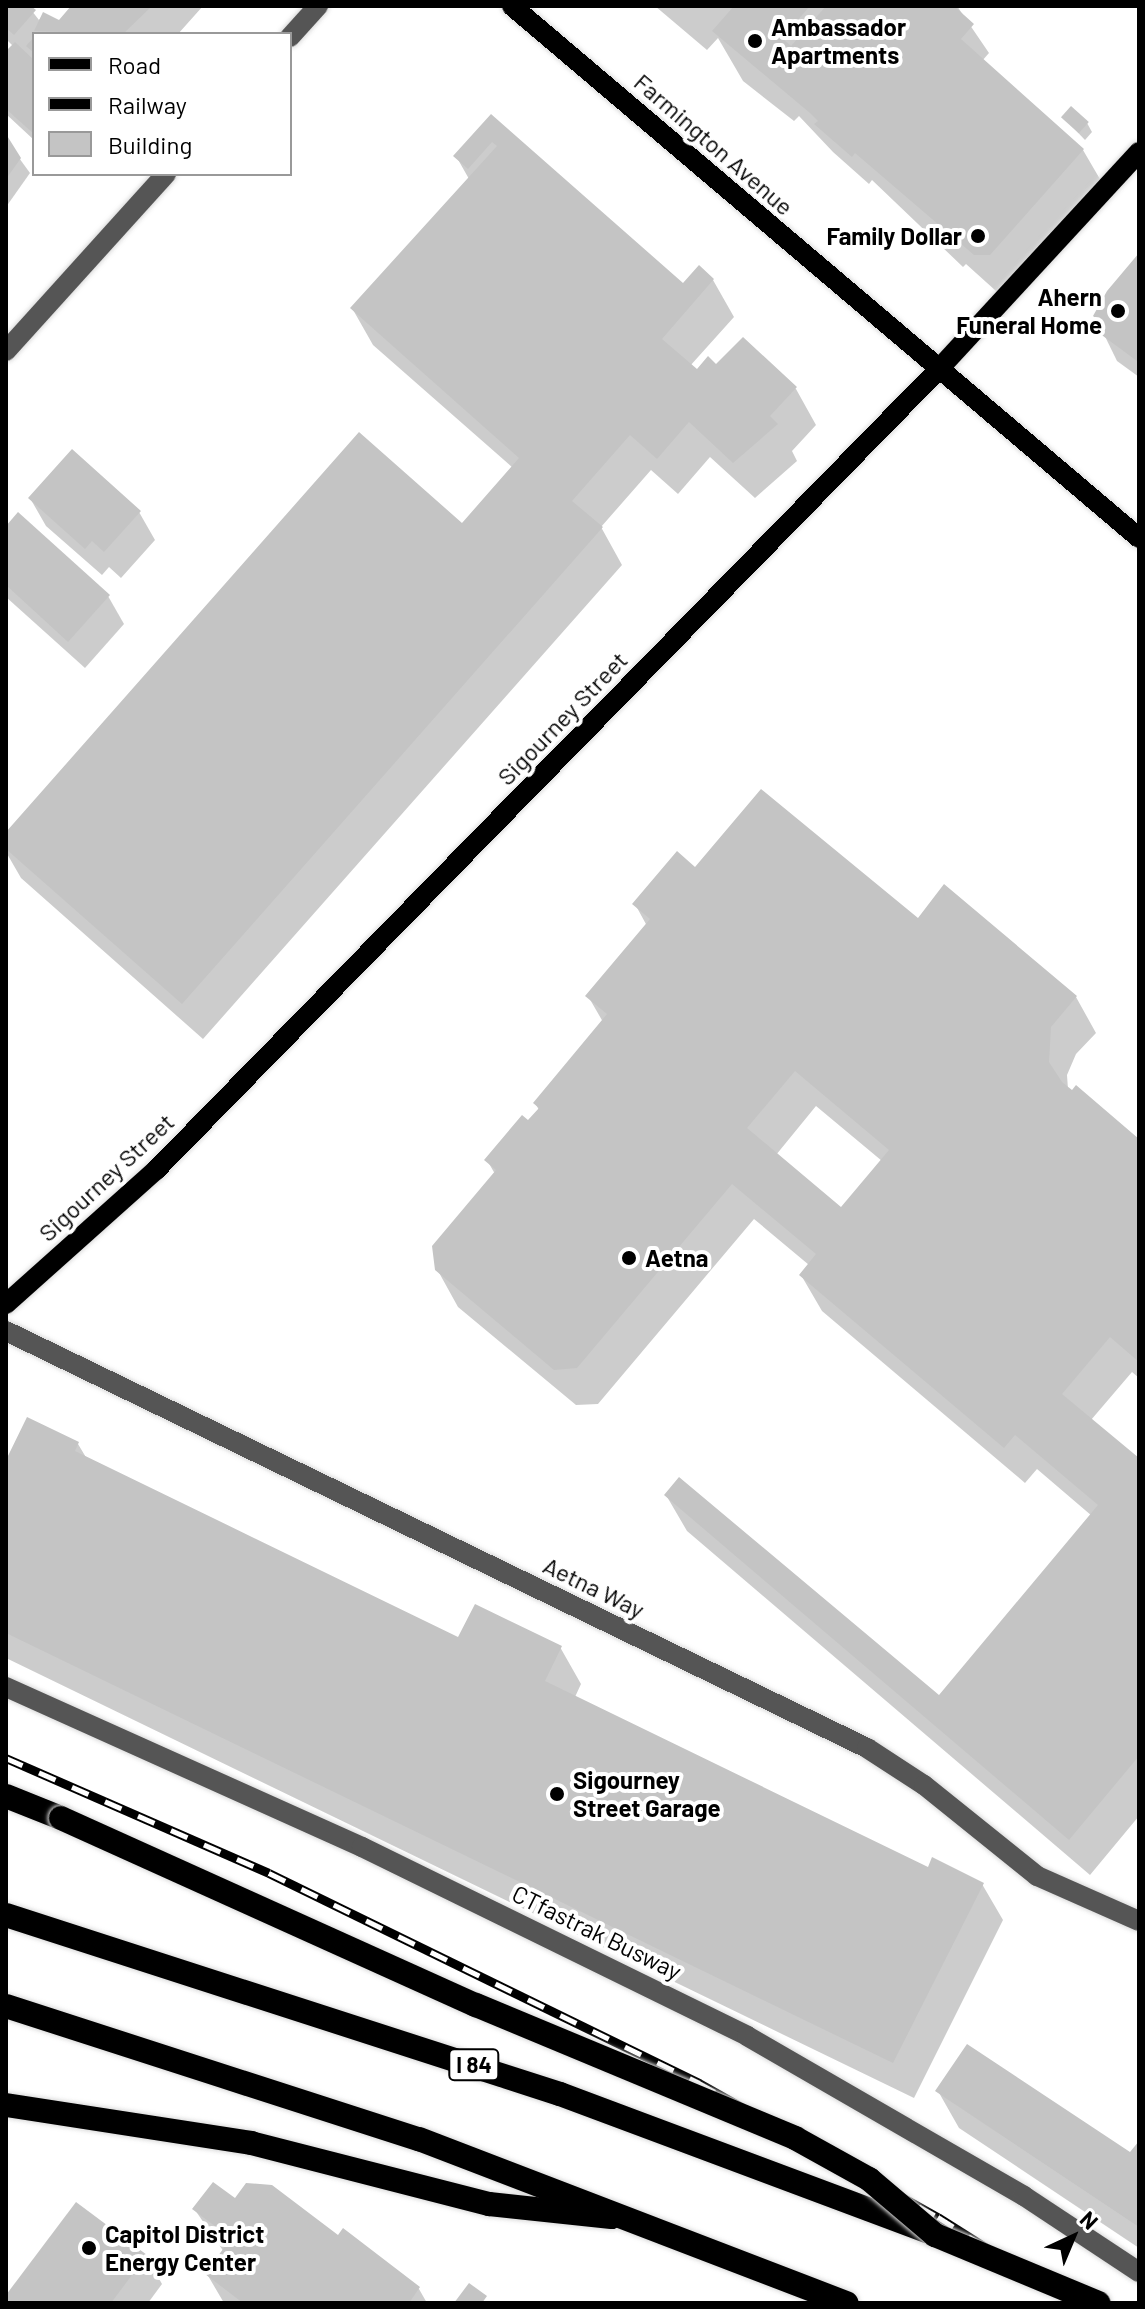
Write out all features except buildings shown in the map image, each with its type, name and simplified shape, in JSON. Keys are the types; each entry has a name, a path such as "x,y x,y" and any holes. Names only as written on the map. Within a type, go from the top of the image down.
{"highway":[{"path":"6,1796 476,2005 795,2138 869,2179 935,2235"},
{"name":"I 84","path":"6,1915 574,2099 935,2235 1098,2303"},
{"path":"6,2006 328,2108 629,2216 847,2303"},
{"path":"6,2105 240,2141 512,2208 629,2216"}],"main road":[{"name":"Farmington Avenue","path":"512,6 937,371 1139,538"},
{"name":"Sigourney Street","path":"6,1304 156,1170 937,371 1139,152"}],"street":[{"path":"292,35 318,6"},
{"path":"6,351 164,176"},
{"name":"Aetna Way","path":"6,1331 867,1748 924,1785 1037,1876 1139,1921"},
{"name":"CTfastrak Busway","path":"6,1687 362,1847 747,2036 1024,2196 1139,2272"}],"railway":[{"path":"6,1758 269,1873 699,2083 938,2217 1074,2303"}],"place":[{"name":"Ambassador Apartments","path":"755,41"},
{"name":"Family Dollar","path":"978,236"},
{"name":"Ahern Funeral Home","path":"1118,311"},
{"name":"Aetna","path":"629,1258"},
{"name":"Sigourney Street Garage","path":"557,1794"},
{"name":"Capitol District Energy Center","path":"89,2248"}]}
